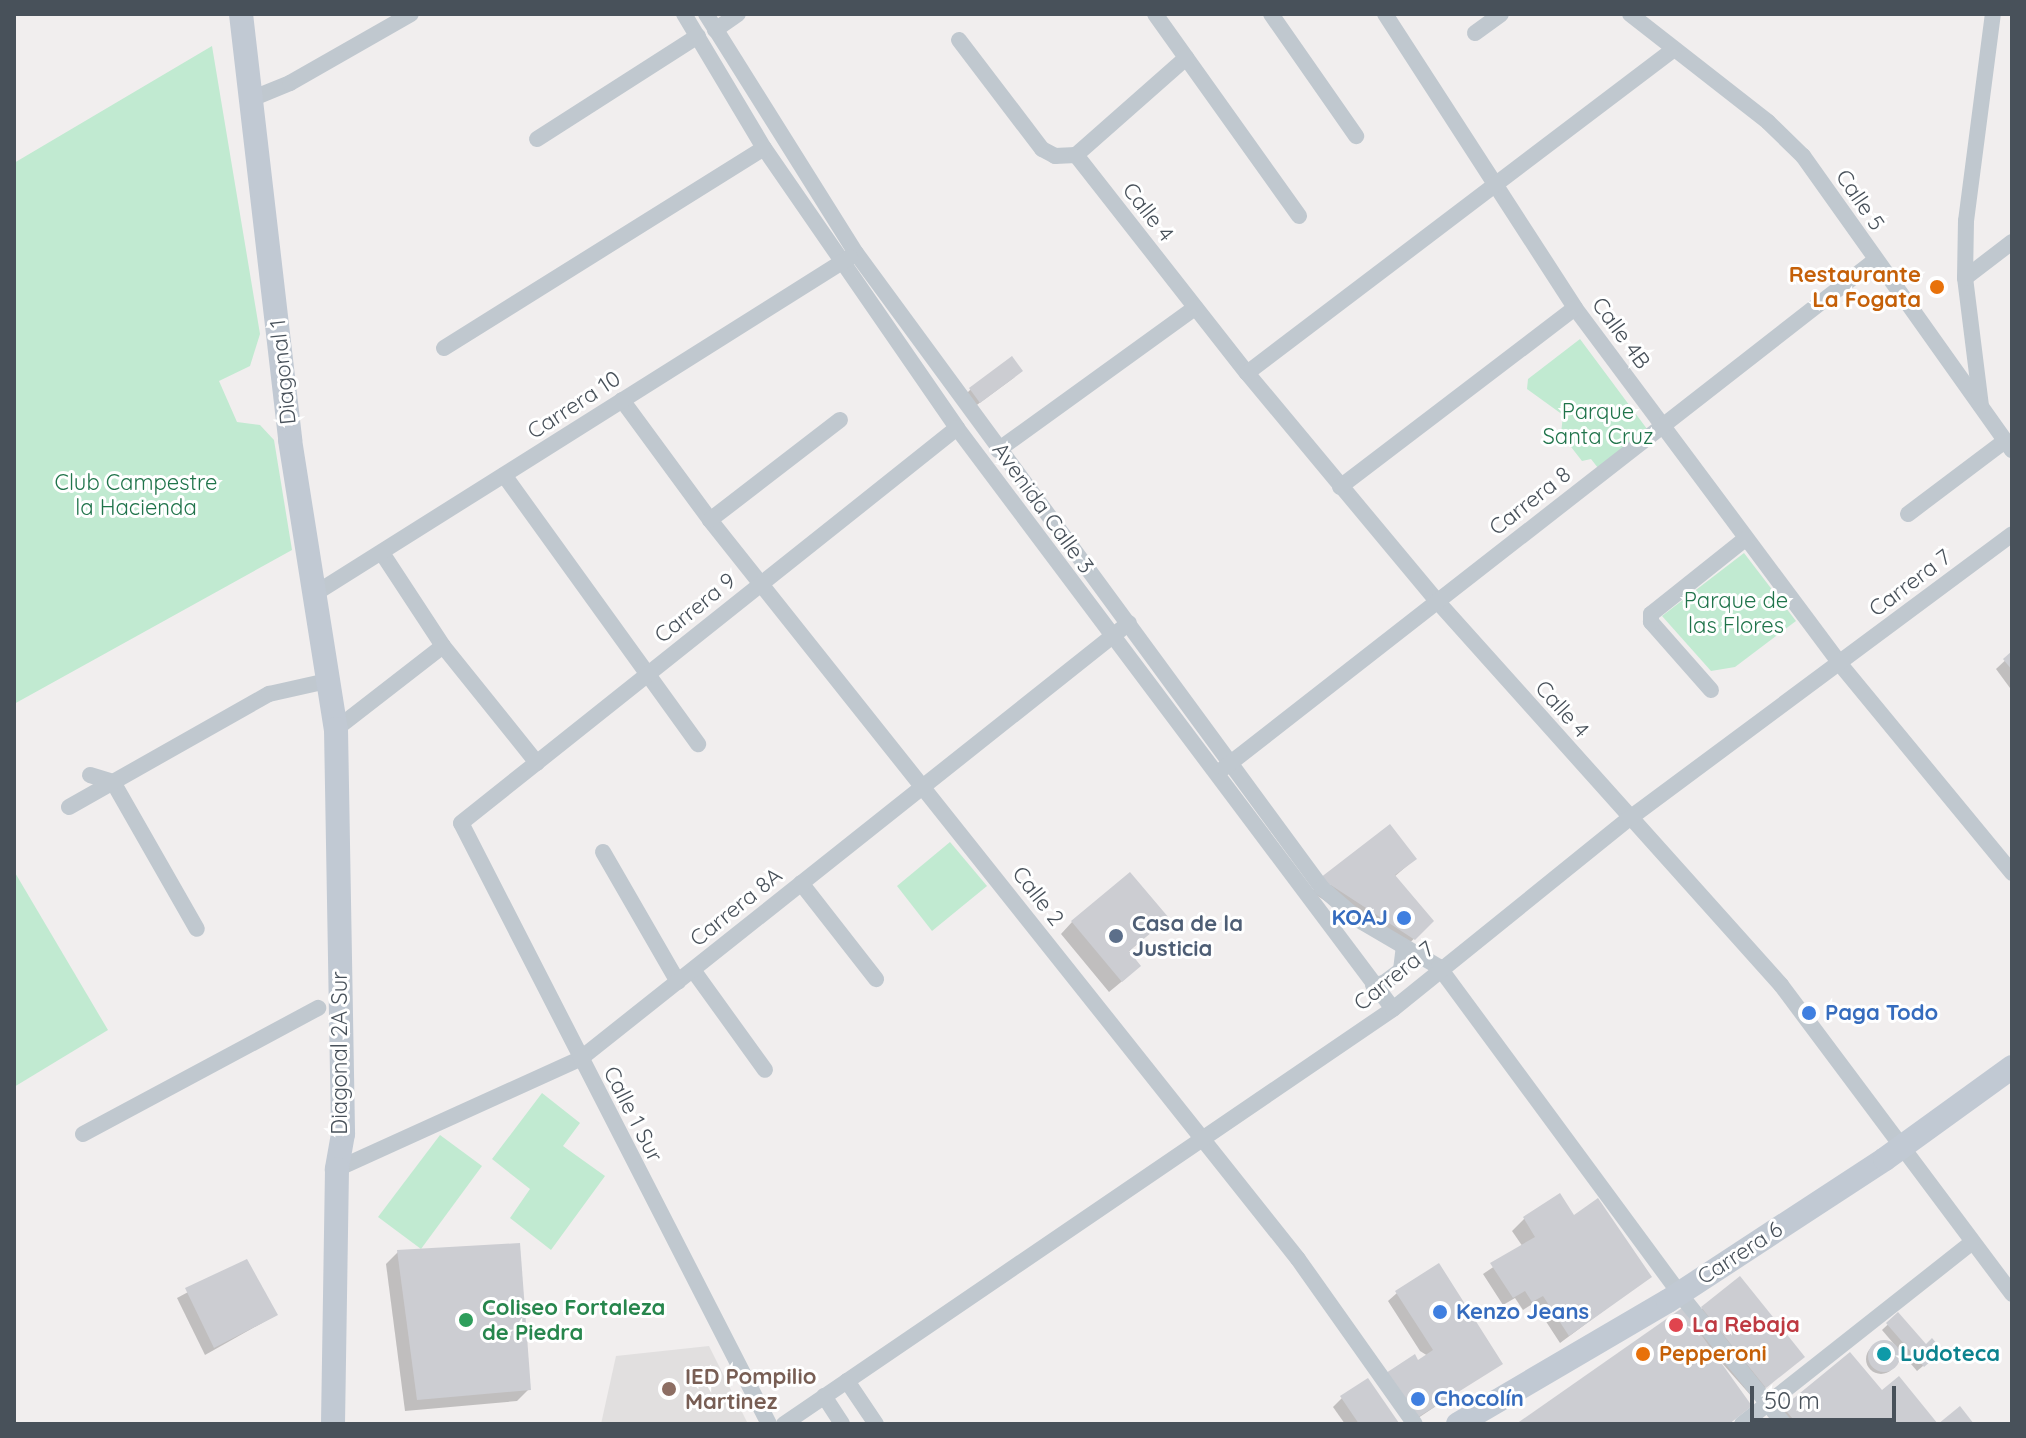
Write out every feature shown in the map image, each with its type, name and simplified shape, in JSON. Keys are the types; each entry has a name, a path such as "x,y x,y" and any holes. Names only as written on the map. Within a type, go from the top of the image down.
{"main road":[{"name":"Diagonal 1","path":"241,14 290,440 331,680 336,729"},
{"name":"Diagonal 2A Sur","path":"333,1424 337,1169 343,1134 336,729"},
{"name":"Carrera 6","path":"1458,1424 1679,1293 1901,1147 2012,1067"}],"street":[{"path":"251,99 411,14"},
{"name":"Avenida Calle 3","path":"684,14 764,148 957,428 1214,777 1393,1009"},
{"name":"Avenida Calle 3","path":"706,14 856,253 1322,888 1359,920 1439,967"},
{"path":"715,30 738,14"},
{"path":"1155,14 1299,216"},
{"path":"1271,14 1356,136"},
{"name":"Calle 4B","path":"1385,14 1493,187 1575,308 1840,664 2012,873"},
{"path":"1475,33 1501,14"},
{"name":"Calle 5","path":"1630,14 1803,156 1874,261 2010,448"},
{"path":"1982,409 1965,278 1966,221 1993,14"},
{"path":"537,139 698,36"},
{"path":"959,40 1042,149 1055,156 1076,155 1186,58"},
{"path":"1247,373 1674,49"},
{"path":"444,348 764,148"},
{"name":"Calle 4","path":"1076,155 1340,487 1437,601 1781,985 2012,1294"},
{"path":"1965,278 2012,242"},
{"name":"Carrera 10","path":"316,593 856,253"},
{"name":"Carrera 8","path":"1214,777 1874,261"},
{"path":"998,450 1195,308"},
{"path":"1340,487 1575,308"},
{"name":"Calle 2","path":"622,400 710,520 1298,1259 1415,1424"},
{"path":"710,520 840,420"},
{"name":"Carrera 9","path":"461,823 957,428"},
{"path":"1908,514 2010,448"},
{"path":"504,475 698,744"},
{"name":"Carrera 7","path":"784,1424 1393,1009 1439,967 1630,818 2012,534"},
{"path":"1711,690 1651,622 1651,614 1745,539"},
{"path":"382,553 443,646 537,763"},
{"name":"Carrera 8A","path":"337,1169 580,1059 1129,623"},
{"path":"336,729 443,646"},
{"path":"69,807 282,688 331,680"},
{"path":"90,775 113,782 197,929"},
{"name":"Calle 1 Sur","path":"461,823 769,1424"},
{"path":"603,852 678,982"},
{"path":"801,883 876,979"},
{"path":"1373,985 1384,983 1401,970 1404,947"},
{"path":"1439,967 1679,1293 1780,1422"},
{"path":"693,970 765,1070"},
{"path":"83,1134 318,1008"},
{"path":"1742,1424 1971,1243"},
{"path":"847,1381 876,1424"},
{"path":"824,1396 842,1424"}],"shaded area":[{"name":"IED Pompilio Martinez","path":"709,1346 748,1424 601,1424 616,1356"}],"green space":[{"name":"Club Campestre la Hacienda","path":"212,46 260,334 250,366 219,381 237,422 260,425 274,440 292,550 14,704 14,163"},
{"name":"Parque Santa Cruz","path":"1580,339 1650,433 1602,473 1591,459 1582,461 1561,434 1563,415 1527,389 1528,379"},
{"name":"Parque de las Flores","path":"1744,553 1796,621 1735,667 1711,671 1662,616"},
{"path":"950,842 987,886 932,931 897,886"},
{"path":"14,871 108,1030 14,1087"},
{"path":"542,1093 580,1123 563,1146 605,1176 551,1250 510,1218 530,1189 492,1159"},
{"path":"440,1135 482,1166 421,1249 378,1217"}],"building":[{"path":"1012,356 1023,371 980,403 969,388"},
{"path":"2012,651 2012,670 2003,659"},
{"path":"1390,824 1417,859 1395,875 1434,921 1415,940 1320,878"},
{"name":"Casa de la Justicia","path":"1130,872 1169,918 1129,951 1141,966 1122,982 1071,921"},
{"path":"1560,1193 1574,1215 1598,1198 1652,1277 1569,1336 1543,1296 1532,1302 1525,1291 1513,1298 1490,1263 1535,1237 1523,1217"},
{"name":"Coliseo Fortaleza de Piedra","path":"520,1243 531,1390 417,1400 397,1250"},
{"path":"247,1259 278,1315 214,1348 185,1288"},
{"path":"1439,1263 1503,1364 1415,1419 1386,1373 1415,1354 1418,1360 1433,1350 1395,1291"},
{"path":"1740,1276 1805,1357 1766,1388 1701,1307"},
{"path":"1682,1308 1752,1406 1729,1424 1516,1424"},
{"path":"1898,1312 1926,1344 1932,1338 1943,1351 1924,1367 1886,1323"},
{"name":"Ludoteca","path":"1884,1340 1895,1345 1900,1356 1895,1367 1884,1372 1873,1367 1868,1356 1873,1345"},
{"path":"1850,1352 1882,1390 1899,1376 1938,1424 1797,1424 1783,1407"},
{"path":"1368,1378 1399,1423 1359,1424 1340,1396"},
{"path":"1960,1406 1974,1424 1938,1424"}],"place":[{"name":"Restaurante La Fogata","path":"1937,287"},
{"name":"KOAJ","path":"1404,918"},
{"name":"Casa de la Justicia","path":"1116,936"},
{"name":"Paga Todo","path":"1809,1013"},
{"name":"Kenzo Jeans","path":"1440,1312"},
{"name":"Coliseo Fortaleza de Piedra","path":"466,1320"},
{"name":"La Rebaja","path":"1676,1325"},
{"name":"Pepperoni","path":"1643,1354"},
{"name":"Ludoteca","path":"1884,1354"},
{"name":"IED Pompilio Martinez","path":"669,1389"},
{"name":"Chocolín","path":"1418,1399"}]}
